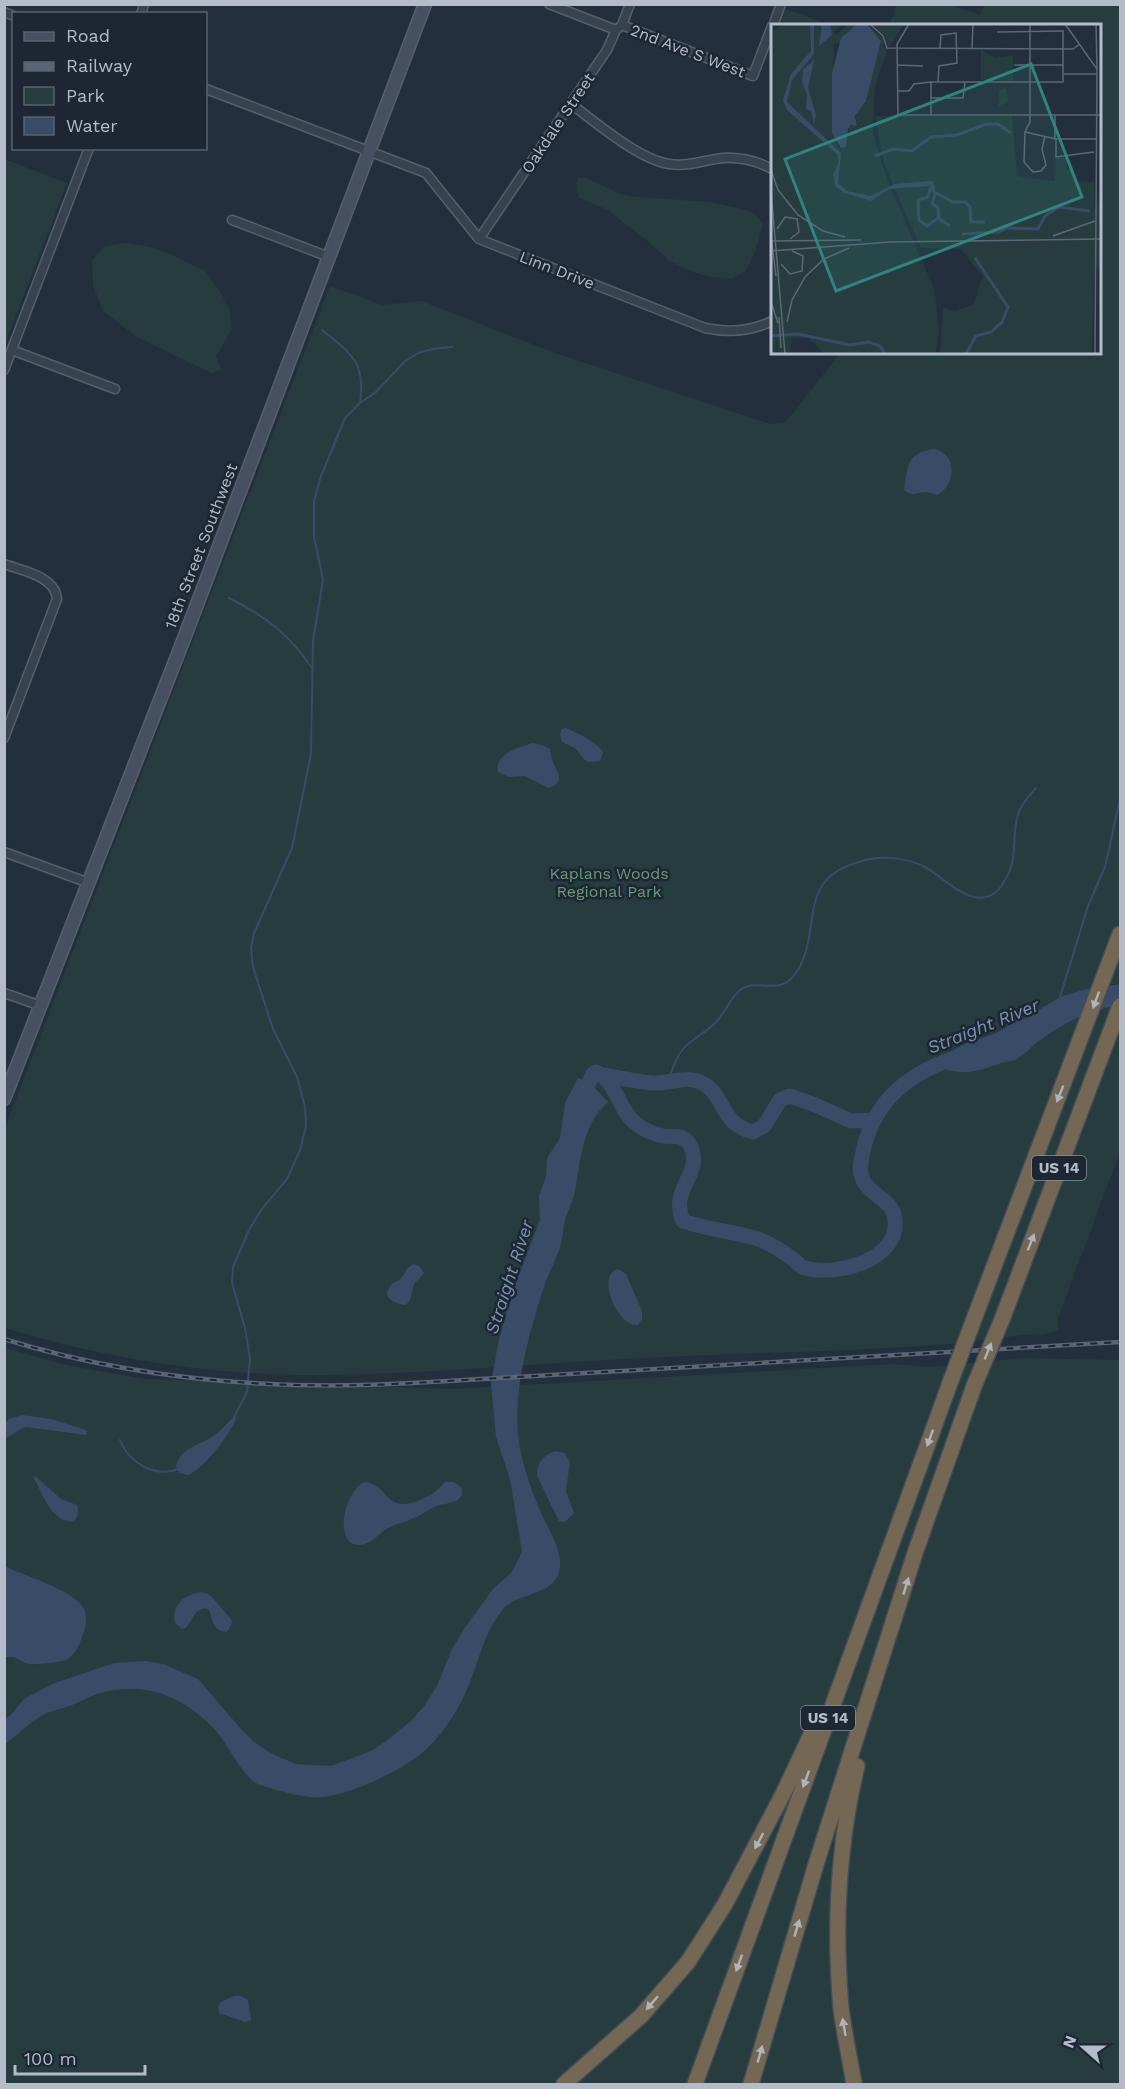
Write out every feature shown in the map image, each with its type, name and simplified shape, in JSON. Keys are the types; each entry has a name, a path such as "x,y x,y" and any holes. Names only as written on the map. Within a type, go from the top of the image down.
{"highway":[{"name":"US 14","path":"695,2085 950,1383 1120,934"},
{"name":"US 14","path":"751,2085 817,1861 889,1642 915,1553 974,1386 1120,1006"},
{"path":"564,2085 641,2016 688,1962 725,1904 783,1794 857,1637"},
{"path":"854,2085 841,2009 837,1935 841,1854 854,1782 889,1642"}],"street":[{"name":"18th Street Southwest","path":"4,1099 89,883 425,4"},
{"name":"2nd Ave S West","path":"549,4 753,76 771,31"},
{"name":"Oakdale Street","path":"479,240 607,50 630,4"},
{"path":"774,24 781,4"},
{"path":"207,88 426,173 479,240"},
{"path":"571,104 638,151 657,161 681,165 739,158 751,160 771,169"},
{"path":"4,370 88,150"},
{"path":"232,220 329,257"},
{"name":"Linn Drive","path":"479,240 705,328 740,331 758,328 771,322"},
{"path":"12,350 115,389"},
{"path":"4,564 47,580 54,587 57,599 4,738"},
{"path":"4,852 89,883"},
{"path":"4,993 40,1006"}],"green space":[{"name":"Kaplans Woods Regional Park","path":"897,5 951,5 980,15 985,5 1120,5 1120,984 1074,994 1062,1025 1103,1008 1120,1005 1120,1152 1058,1318 1059,1330 1043,1335 1034,1334 921,1346 645,1358 403,1373 283,1375 202,1369 122,1357 82,1349 5,1328 4,1130 330,286 382,305 421,301 555,353 770,424 783,423 791,416 839,354 1101,354 1101,24 889,24"},
{"path":"786,9 827,24 780,24"},
{"path":"4,159 67,183 5,344 4,344"},
{"path":"578,178 587,178 620,194 709,202 754,213 763,224 755,252 746,270 731,279 710,277 689,271 668,260 608,210 579,198 576,187"},
{"path":"125,243 151,247 205,271 219,290 230,311 232,329 216,356 221,369 213,374 137,337 103,311 93,285 92,260 105,246"},
{"path":"5,1348 66,1365 145,1379 453,1389 893,1364 928,1367 1023,1358 1120,1360 1120,2084 5,2084 5,1657 20,1658 31,1665 56,1662 75,1599 57,1588 5,1566"}],"water":[{"path":"934,449 942,452 951,464 950,479 943,491 937,495 927,492 913,494 904,490 906,474 913,457"},
{"path":"565,728 597,745 603,752 600,761 587,761 576,749 562,742 561,730"},
{"path":"533,743 550,749 559,775 558,782 548,788 525,776 509,777 498,772 500,760 504,756 515,749"},
{"path":"1120,984 1120,1005 1088,1013 1058,1028 1015,1060 968,1072 952,1071 935,1065 962,1045 1006,1028 1011,1024 1012,1013 1024,1019 1060,997 1083,990"},
{"path":"578,1078 590,1083 608,1102 593,1121 584,1143 575,1191 565,1220 561,1244 545,1284 524,1357 517,1414 519,1443 530,1485 557,1546 560,1559 558,1576 546,1588 512,1602 501,1612 485,1640 460,1704 434,1742 412,1761 387,1775 332,1796 315,1797 291,1794 256,1783 245,1773 220,1736 202,1718 175,1699 145,1690 112,1690 94,1695 42,1716 5,1744 5,1718 10,1716 24,1699 52,1684 114,1663 146,1661 163,1664 198,1679 253,1741 272,1754 296,1764 331,1766 371,1751 411,1721 425,1705 437,1686 452,1649 464,1629 493,1589 512,1572 522,1552 510,1479 496,1437 491,1383 510,1298 540,1220 539,1196 546,1176 547,1158 560,1138 565,1103"},
{"path":"414,1264 419,1266 424,1273 414,1284 410,1300 406,1305 395,1303 389,1298 387,1292 391,1285"},
{"path":"618,1269 626,1274 642,1311 642,1319 638,1325 630,1324 623,1318 612,1300 609,1281 611,1273"},
{"path":"22,1415 51,1419 83,1429 87,1431 86,1435 26,1427 5,1438 5,1423 9,1419"},
{"path":"235,1416 236,1419 228,1434 202,1466 188,1475 179,1473 176,1466 182,1455 216,1434"},
{"path":"555,1451 564,1453 570,1462 566,1491 574,1513 565,1522 559,1521 537,1476 542,1460"},
{"path":"35,1476 61,1499 77,1505 78,1514 73,1522 58,1517 48,1506 34,1479"},
{"path":"365,1482 377,1486 391,1500 401,1504 425,1498 445,1482 454,1482 462,1488 462,1494 457,1500 437,1506 415,1518 389,1527 370,1542 358,1545 350,1542 345,1535 345,1515 352,1494 358,1486"},
{"path":"5,1566 68,1594 82,1606 86,1617 85,1630 73,1655 67,1660 32,1664 5,1657"},
{"path":"201,1592 210,1595 230,1618 232,1622 226,1632 216,1627 209,1610 205,1608 197,1611 186,1628 182,1629 175,1623 175,1611 180,1602 184,1598"},
{"path":"234,1996 241,1996 248,2000 251,2020 245,2022 219,2013 218,2007 221,2002"}],"waterway":[{"path":"322,330 349,353 359,369 360,403"},
{"path":"234,1417 247,1392 250,1358 245,1328 232,1283 233,1267 248,1232 261,1210 287,1179 300,1150 306,1126 305,1107 297,1077 273,1029 253,967 251,948 254,933 292,848 311,754 313,641 323,580 314,537 314,501 321,476 345,418 360,403 376,392 404,362 418,353 452,347"},
{"path":"229,598 254,611 275,627 295,646 312,668"},
{"path":"668,1082 683,1049 721,1017 739,991 753,985 782,984 796,973 809,940 818,894 826,881 839,870 867,860 901,859 925,867 969,896 978,898 988,896 999,889 1009,872 1018,814 1023,803 1036,788"},
{"path":"1060,997 1088,906 1105,867 1120,799"},
{"name":"Straight River","path":"582,1102 592,1075 596,1072 609,1082 626,1113 638,1125 656,1134 681,1137 688,1142 694,1157 693,1166 680,1199 683,1221 758,1239 781,1251 804,1268 832,1270 848,1267 877,1255 894,1233 893,1212 886,1202 865,1184 860,1171 869,1130 877,1115 897,1090 909,1081 938,1064 954,1058"},
{"path":"602,1075 653,1083 698,1081 711,1089 734,1123 753,1132 764,1126 780,1100 790,1096 851,1121 874,1120"},
{"path":"120,1440 136,1462 152,1470 160,1472 179,1469"}],"railway":[{"path":"4,1339 54,1353 155,1373 258,1383 310,1385 413,1383 1120,1342"}]}
